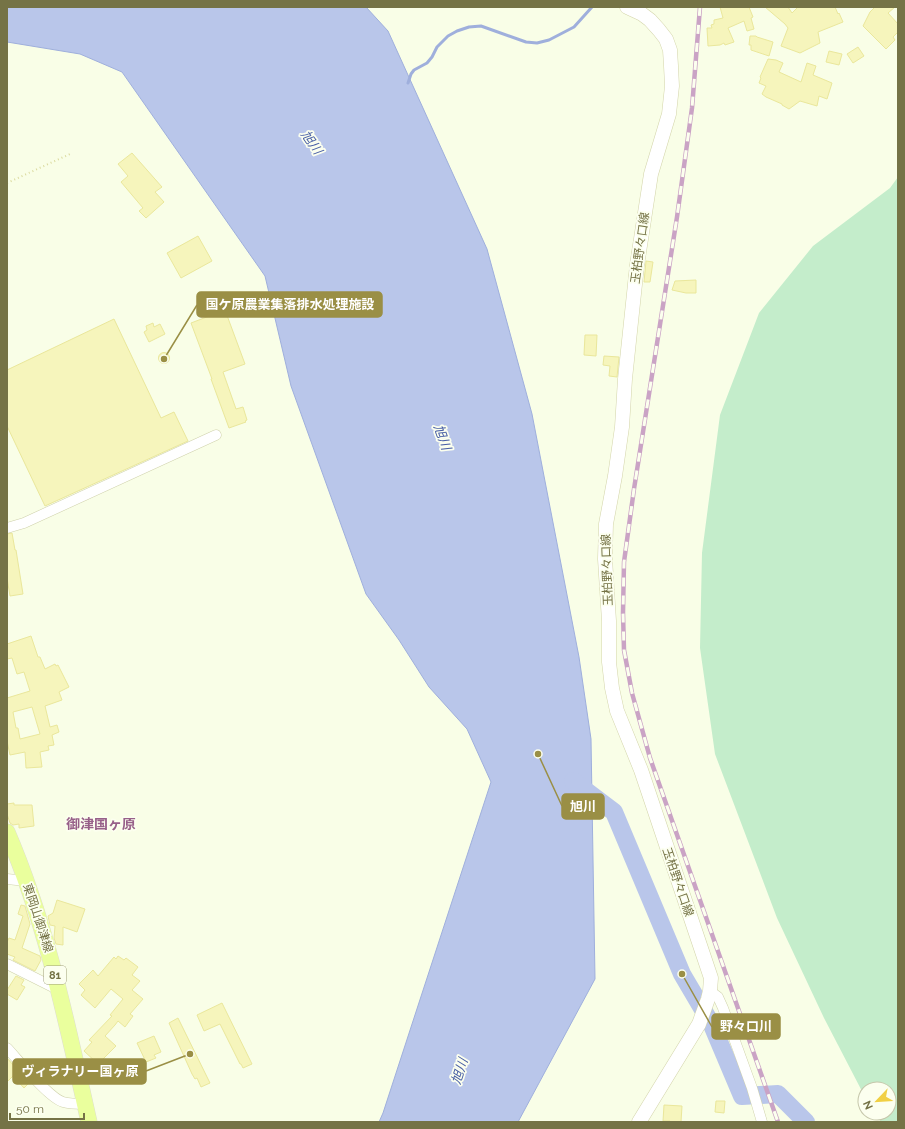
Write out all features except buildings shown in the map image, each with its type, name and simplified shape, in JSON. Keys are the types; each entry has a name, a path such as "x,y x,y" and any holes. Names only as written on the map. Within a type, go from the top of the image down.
{"main road":[{"name":"玉柏野々口線","path":"631,8 650,20 666,39 670,50 672,86 669,114 651,174 638,258 626,372 622,427 606,524 605,559 609,621 609,662 612,688 617,711 641,770 711,978 709,995 699,1024 639,1122"},
{"name":"東岡山御津線","path":"7,832 26,881 43,932 59,990 89,1122"}],"street":[{"path":"7,528 24,523 216,435"},
{"path":"7,879 26,881"},
{"path":"7,964 59,990"},
{"path":"709,995 718,997 723,1008 752,1088 762,1122"},
{"path":"7,1048 52,1096 63,1102 85,1104"}],"path":[{"path":"7,183 70,154"}],"green space":[{"path":"898,177 898,1122 881,1122 880,1121 897,1121 897,1081 857,1082 824,1018 777,918 715,754 700,648 702,553 720,415 759,313 813,246 890,188"}],"water":[{"path":"7,7 366,7 388,31 487,249 532,414 579,657 591,739 595,979 518,1122 379,1122 491,782 467,729 429,687 399,640 366,594 291,386 265,276 122,72 80,54 7,42"}],"waterway":[{"path":"408,83 414,70 427,63 437,47 448,36 457,31 469,27 481,26 526,42 537,43 549,40 574,27 592,7"},
{"path":"573,781 614,812 682,974 712,1025 742,1096 778,1094 806,1122"}],"railway":[{"path":"700,7 692,108 677,217 634,489 624,562 624,650 632,693 650,758 778,1122"}],"place":[{"name":"国ケ原農業集落排水処理施設","path":"164,359"},
{"name":"旭川","path":"538,754"},
{"name":"野々口川","path":"682,974"},
{"name":"ヴィラナリー国ヶ原","path":"190,1054"}],"district":[{"name":"御津国ヶ原","path":"101,824"}]}
